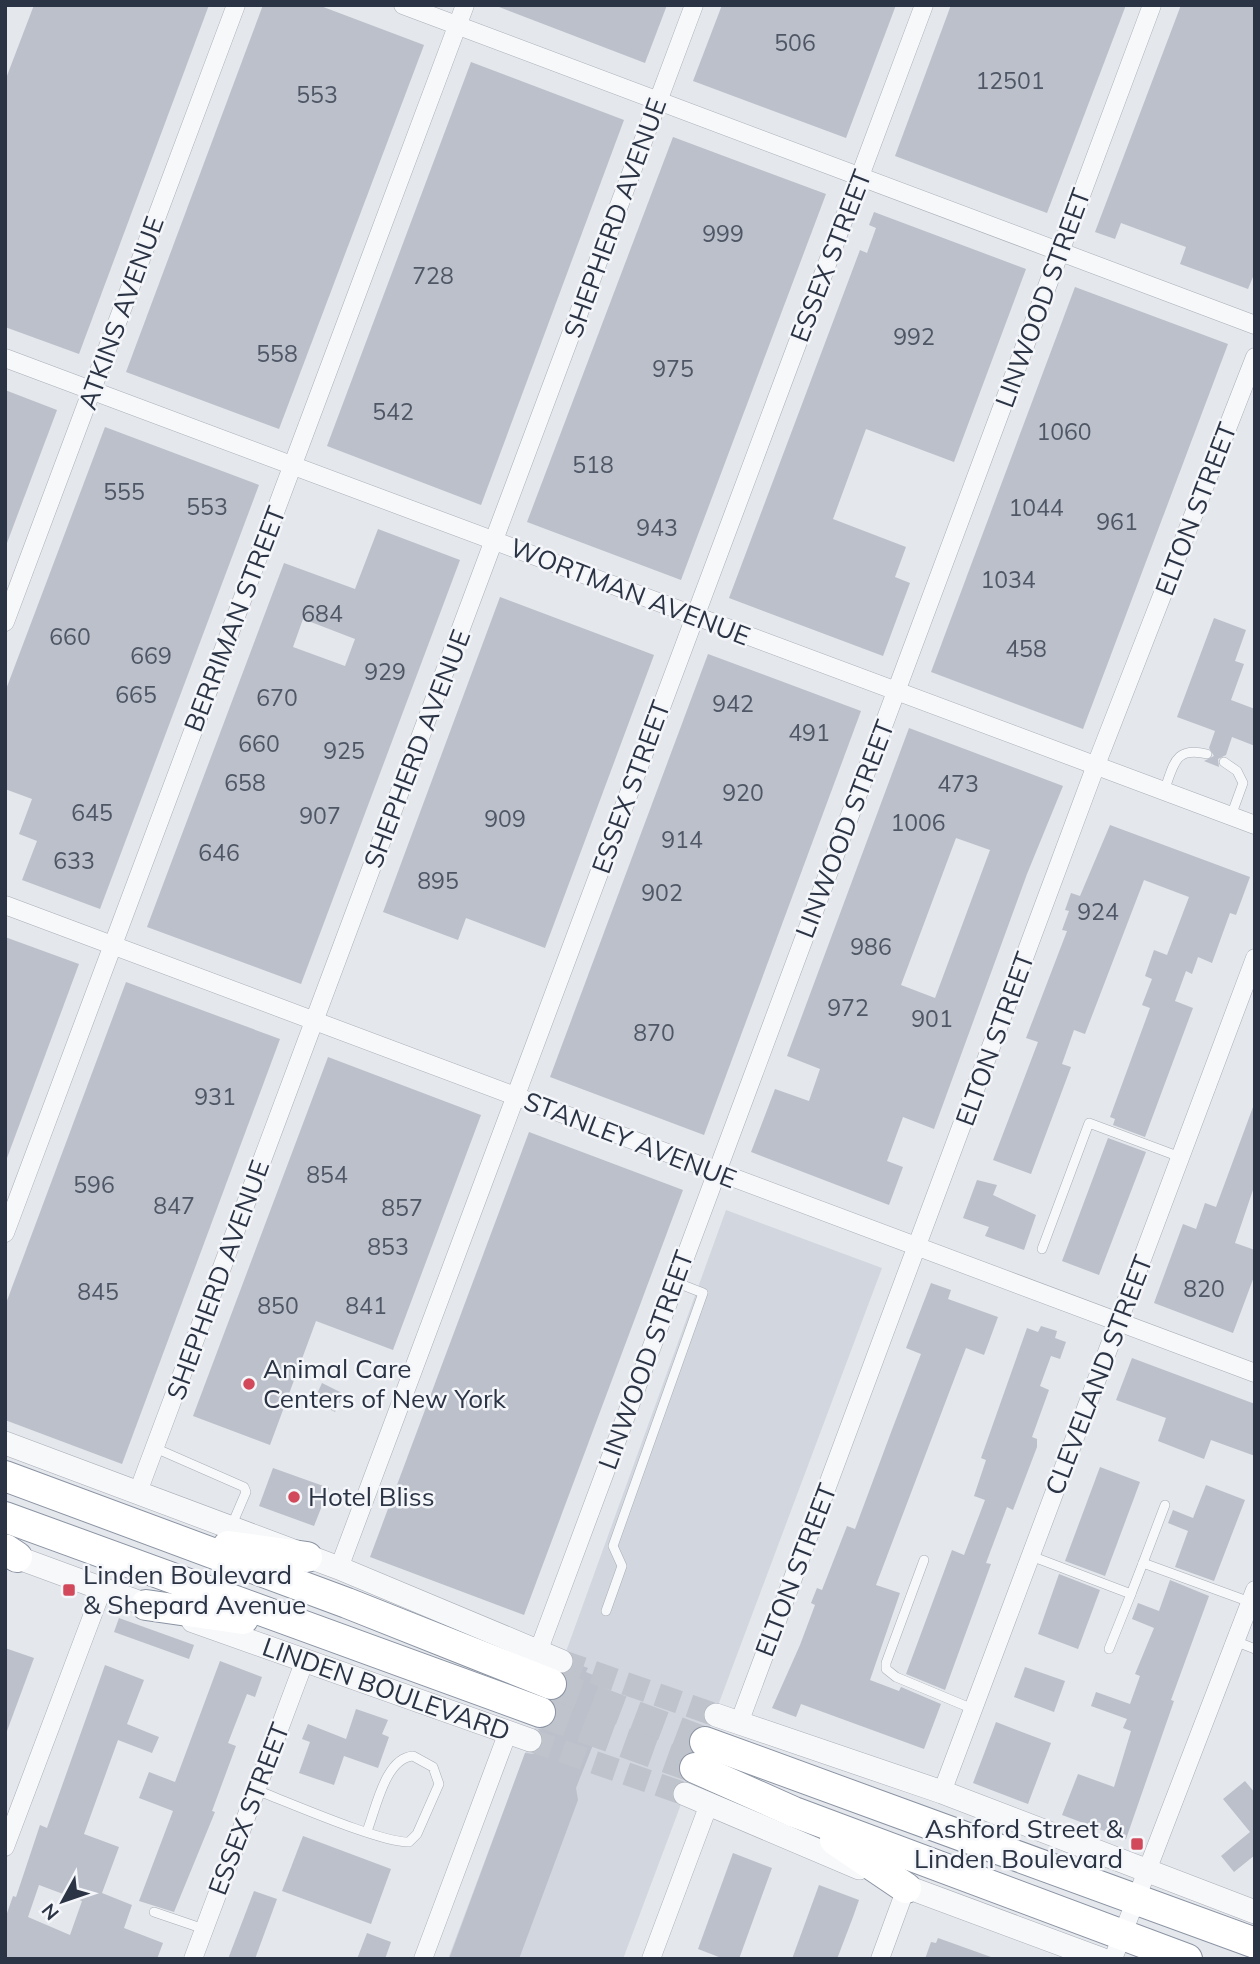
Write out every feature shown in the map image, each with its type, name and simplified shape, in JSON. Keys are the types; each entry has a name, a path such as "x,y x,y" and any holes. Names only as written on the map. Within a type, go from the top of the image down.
{"highway":[{"path":"5,1462 57,1495"},
{"path":"5,1476 172,1538 556,1672"},
{"name":"LINDEN BOULEVARD","path":"5,1517 300,1627 535,1726"},
{"path":"172,1538 307,1557"},
{"path":"146,1605 300,1627"},
{"path":"700,1755 794,1812 906,1888"},
{"path":"700,1755 1136,1899 1255,1943"},
{"path":"794,1812 1117,1947 1187,1959"}],"street":[{"name":"ATKINS AVENUE","path":"5,622 236,5"},
{"path":"403,5 1255,326"},
{"name":"BERRIMAN STREET","path":"5,1233 465,5"},
{"name":"SHEPHERD AVENUE","path":"138,1492 694,5"},
{"name":"ESSEX STREET","path":"339,1569 924,5"},
{"name":"LINWOOD STREET","path":"538,1652 1152,5"},
{"name":"ELTON STREET","path":"739,1723 1096,765 1255,357"},
{"name":"WORTMAN AVENUE","path":"5,358 1255,825"},
{"name":"STANLEY AVENUE","path":"5,905 1255,1373"},
{"name":"CLEVELAND STREET","path":"942,1792 1255,958"},
{"path":"5,1443 339,1569 538,1652 556,1672"},
{"name":"LINDEN BOULEVARD","path":"9,1553 102,1590 508,1731 535,1726"},
{"path":"5,1847 102,1590"},
{"path":"1117,1947 1252,1596"},
{"name":"ESSEX STREET","path":"193,1959 305,1660"},
{"path":"651,1959 709,1804 700,1755 739,1723 942,1792 1255,1912"},
{"path":"423,1959 508,1731"},
{"path":"709,1804 906,1888 1101,1959"},
{"path":"880,1959 906,1888"}],"lane":[{"path":"1164,791 1181,755 1190,750 1207,754"},
{"path":"1224,762 1237,771 1243,783 1231,816"},
{"path":"1042,1249 1089,1123 1180,1157"},
{"path":"606,1611 622,1566 613,1546 703,1293 675,1282"},
{"path":"155,1448 244,1488 246,1492 231,1527"},
{"path":"1109,1649 1165,1505"},
{"path":"1031,1556 1131,1594"},
{"path":"924,1560 886,1663 886,1670 896,1677 973,1709"},
{"path":"1143,1563 1252,1596"},
{"path":"1235,1641 1255,1649"},
{"path":"256,1790 367,1831 396,1841 411,1840 439,1784 433,1767 413,1756 398,1763 390,1771 367,1831"},
{"path":"154,1912 204,1929"}],"shaded area":[{"path":"726,1210 882,1268 623,1959 448,1959 551,1684 559,1671"}],"building":[{"path":"34,5 209,5 79,354 5,327 5,81"},
{"path":"263,5 318,5 424,45 279,429 126,372"},
{"path":"494,5 667,5 645,63"},
{"path":"722,5 896,5 846,138 693,81"},
{"path":"951,5 1126,5 1047,213 895,156"},
{"path":"1181,5 1255,5 1255,272 1248,289 1180,264 1186,247 1121,223 1115,239 1095,232"},
{"path":"471,62 624,120 481,505 327,446"},
{"path":"673,137 826,194 681,580 527,522"},
{"path":"874,212 1026,269 954,462 866,429 833,519 906,547 895,577 910,583 883,656 729,598 860,250 867,253 876,228 869,225"},
{"path":"1075,287 1228,344 1083,729 931,672"},
{"path":"5,390 57,410 7,543 5,542"},
{"path":"105,427 259,485 100,909 22,880 37,841 19,834 32,799 5,789 5,692"},
{"path":"378,529 460,560 301,984 147,927 284,563 355,589","holes":["303,619 355,639 345,666 293,647"]},
{"path":"500,597 654,655 545,948 466,918 458,940 383,912"},
{"path":"1214,618 1246,630 1235,661 1244,664 1231,700 1255,709 1255,746 1232,737 1226,755 1218,759 1219,767 1204,761 1214,756 1209,748 1215,731 1177,717"},
{"path":"708,654 861,711 704,1135 550,1077"},
{"path":"909,728 1063,786 1027,874 934,1129 903,1117 887,1161 903,1167 889,1205 751,1152 775,1089 809,1101 820,1069 787,1056","holes":["956,838 990,850 935,998 901,985"]},
{"path":"1110,825 1250,877 1236,915 1230,913 1212,963 1198,957 1192,974 1186,971 1175,1001 1193,1008 1145,1137 1113,1125 1115,1119 1110,1117 1150,1008 1142,1005 1152,979 1145,976 1154,950 1167,955 1189,897 1144,880 1085,1034 1074,1030 1062,1064 1071,1067 1031,1174 993,1160 1038,1042 1026,1038 1067,931 1062,930 1069,911 1065,910 1071,893 1080,896"},
{"path":"5,937 79,964 7,1158 5,1158"},
{"path":"126,982 280,1039 122,1464 5,1420 5,1306"},
{"path":"328,1057 481,1115 393,1350 316,1321 270,1445 193,1416"},
{"path":"1253,1107 1255,1184 1235,1243 1255,1250 1255,1274 1233,1333 1154,1303 1183,1224 1196,1229 1205,1203 1216,1207"},
{"path":"529,1132 683,1190 524,1615 370,1557"},
{"path":"1108,1138 1146,1152 1099,1275 1062,1261"},
{"path":"977,1180 997,1185 993,1195 1036,1215 1024,1250 985,1236 989,1227 963,1218"},
{"path":"931,1283 951,1290 948,1299 998,1317 984,1355 966,1348 876,1585 900,1593 870,1680 899,1691 901,1687 941,1704 924,1749 801,1704 796,1717 772,1708 815,1605 811,1603 817,1588 822,1590 847,1526 855,1529 921,1354 906,1348"},
{"path":"1041,1326 1057,1331 1055,1338 1066,1342 1060,1359 1051,1356 1040,1386 1049,1390 1032,1437 1037,1439 1037,1447 1013,1510 1007,1507 986,1563 991,1564 945,1690 906,1674 952,1550 964,1555 985,1500 974,1496 986,1460 981,1458 1027,1328 1038,1332"},
{"path":"1132,1358 1255,1404 1255,1456 1211,1440 1204,1459 1158,1441 1166,1418 1116,1400"},
{"path":"322,1383 344,1394 335,1412 314,1401"},
{"path":"1100,1467 1140,1482 1105,1576 1065,1561"},
{"name":"Hotel Bliss","path":"273,1468 329,1488 314,1526 259,1506"},
{"path":"1206,1485 1245,1500 1214,1581 1175,1567 1188,1531 1168,1523 1173,1510 1193,1518"},
{"path":"1059,1574 1100,1590 1078,1649 1038,1634"},
{"path":"1170,1580 1209,1596 1171,1700 1174,1701 1126,1839 1062,1815 1078,1774 1114,1787 1131,1731 1123,1728 1127,1719 1091,1706 1096,1692 1130,1704 1140,1676 1135,1674 1154,1628 1132,1619 1138,1603 1159,1611"},
{"path":"119,1618 194,1645 189,1659 114,1632"},
{"path":"5,1648 34,1658 7,1731 5,1730"},
{"path":"220,1661 262,1677 255,1697 247,1694 228,1743 236,1746 212,1811 215,1812 174,1912 139,1901 173,1811 139,1798 149,1772 175,1782"},
{"path":"574,1663 588,1668 586,1672 600,1678 599,1687 602,1687 593,1745 576,1788 578,1800 519,1959 449,1959 525,1753 533,1754 543,1745 544,1737 538,1729 551,1726 556,1719 554,1701 567,1691 565,1674"},
{"path":"105,1665 144,1680 127,1724 159,1737 152,1753 118,1740 84,1834 119,1847 102,1893 132,1905 124,1928 163,1943 157,1959 5,1959 5,1919 13,1896 16,1897 40,1825 47,1828","holes":["39,1885 82,1901 70,1935 28,1917"]},
{"path":"1025,1667 1065,1681 1054,1712 1014,1697"},
{"path":"356,1709 388,1720 382,1734 389,1737 378,1768 344,1756 334,1785 299,1773 310,1742 302,1739 308,1724 346,1739"},
{"path":"996,1722 1051,1743 1028,1804 973,1783"},
{"path":"1245,1781 1255,1793 1255,1855 1234,1872 1221,1856 1250,1832 1223,1799"},
{"path":"303,1836 391,1869 371,1924 282,1891"},
{"path":"733,1853 772,1868 739,1959 724,1959 698,1949"},
{"path":"819,1885 859,1900 853,1917 837,1959 792,1959"},
{"path":"254,1891 277,1899 255,1959 228,1959"},
{"path":"367,1933 391,1942 385,1959 357,1959"},
{"path":"938,1938 991,1957 925,1959 931,1942 936,1943"}],"tunnel":[{"path":"561,1661 716,1715"},
{"path":"551,1684 705,1742"},
{"path":"540,1712 695,1768"},
{"path":"530,1740 685,1794"}],"place":[{"name":"Animal Care Centers of New York","path":"249,1384"},
{"name":"Hotel Bliss","path":"294,1497"},
{"name":"Linden Boulevard & Shepard Avenue","path":"69,1590"},
{"name":"Ashford Street & Linden Boulevard","path":"1137,1844"}]}
